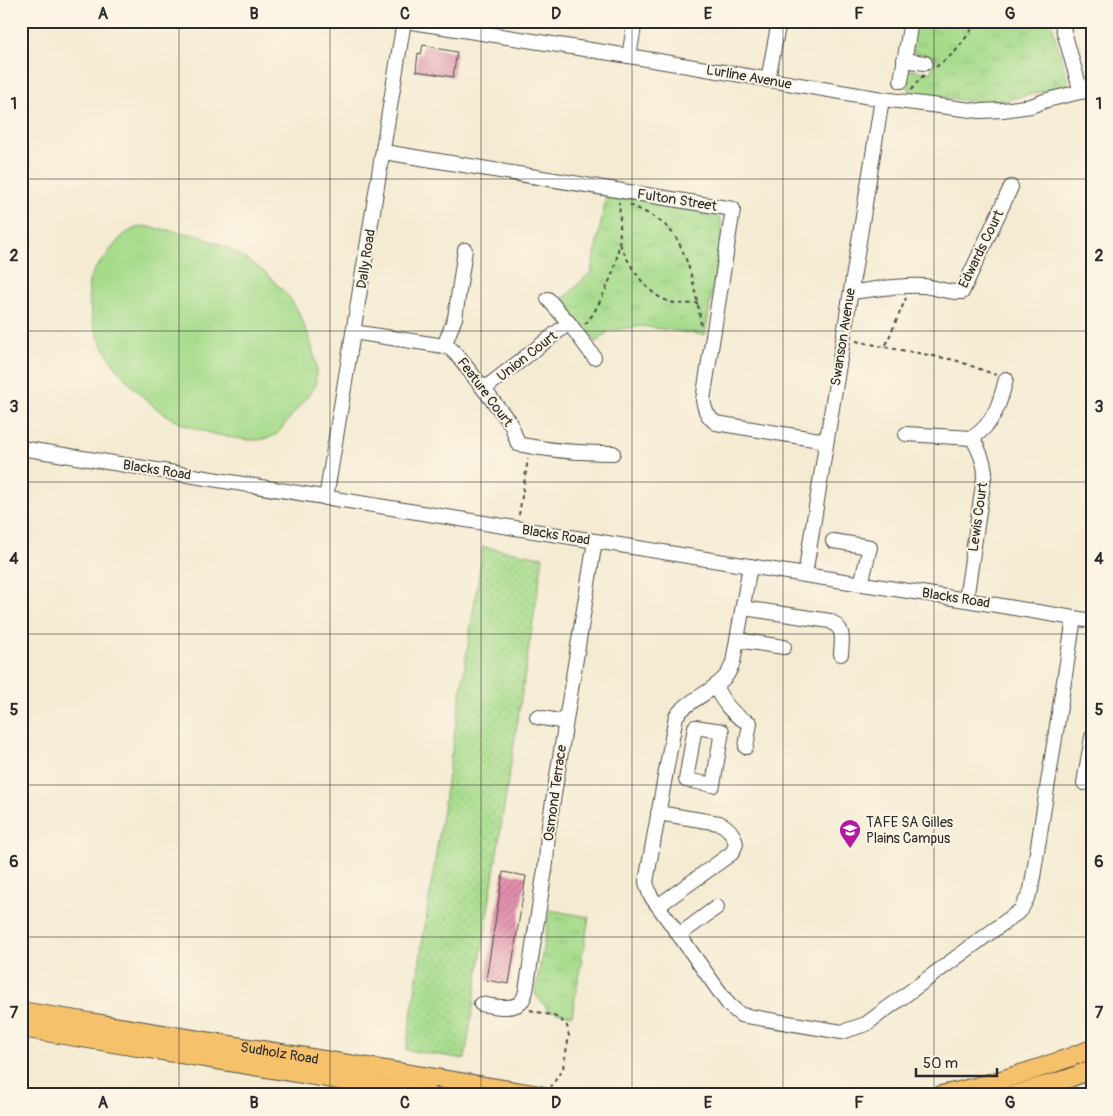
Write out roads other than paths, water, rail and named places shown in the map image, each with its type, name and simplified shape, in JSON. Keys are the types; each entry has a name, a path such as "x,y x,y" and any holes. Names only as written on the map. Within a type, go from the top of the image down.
{"main road":[{"name":"Sudholz Road","path":"21,1010 545,1091"},
{"name":"Sudholz Road","path":"21,1028 430,1095"},
{"path":"941,1095 1004,1087 1092,1049"},
{"path":"1013,1095 1070,1078 1092,1069"},
{"path":"1042,1095 1070,1078"}],"street":[{"name":"Lurline Avenue","path":"404,21 442,24 882,99 980,111 1031,106 1086,90"},
{"name":"Dally Road","path":"326,498 404,21"},
{"path":"630,56 635,21"},
{"path":"768,80 779,21"},
{"path":"906,86 904,60 911,21"},
{"path":"1061,21 1086,90"},
{"path":"904,60 927,69"},
{"name":"Swanson Avenue","path":"805,575 882,99"},
{"name":"Fulton Street","path":"384,152 733,209 703,400 705,409 709,417 716,422 826,441"},
{"name":"Edwards Court","path":"850,292 909,286 962,292 1011,187"},
{"name":"Feature Court","path":"444,346 455,318 465,250"},
{"name":"Union Court","path":"548,299 576,325 594,357"},
{"name":"Union Court","path":"484,389 576,325"},
{"name":"Feature Court","path":"354,332 444,346 450,349 457,354 511,424 518,444 563,452 613,453"},
{"path":"906,434 972,438 982,432 996,412 1001,399 1001,377"},
{"name":"Lewis Court","path":"966,600 984,471 979,448 972,438"},
{"name":"Blacks Road","path":"21,448 1092,621"},
{"name":"Osmond Terrace","path":"481,1004 506,1008 517,1005 523,1000 526,991 546,863 548,832 595,541"},
{"path":"833,541 870,547 862,584"},
{"path":"750,566 733,662 727,676 682,708 676,716 646,882 650,895 679,936 729,1005 741,1015 842,1032 866,1024 1021,910 1031,890 1074,618"},
{"path":"743,608 830,621 840,628 842,634 841,654"},
{"path":"737,640 784,647"},
{"path":"715,686 720,696 738,718 750,723 746,747"},
{"path":"537,717 565,722"},
{"path":"1084,783 1090,766 1092,737"},
{"path":"666,769 687,772"},
{"path":"658,813 719,823 726,826 733,834 736,844 732,854 658,906"},
{"path":"679,936 717,907"}],"place":[{"name":"TAFE SA Gilles Plains Campus","path":"850,849"}]}
